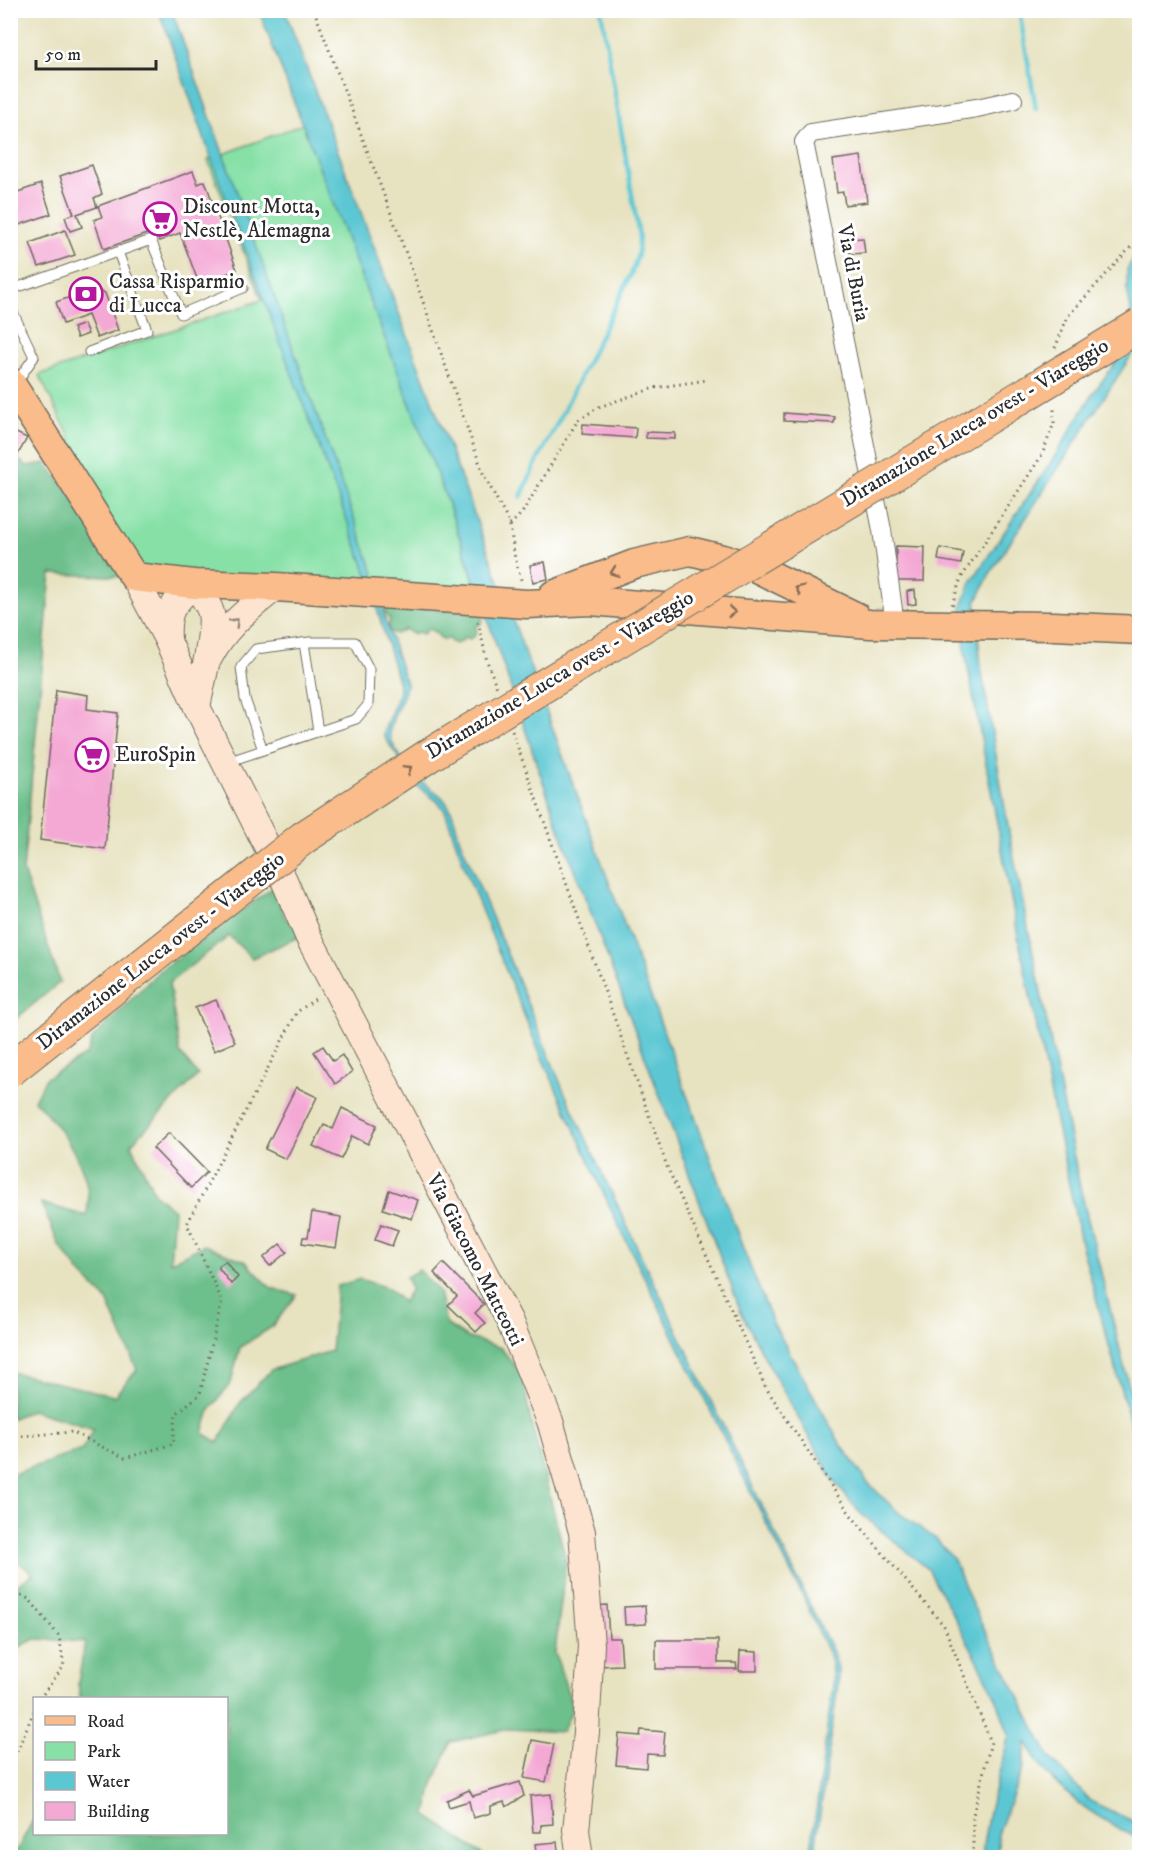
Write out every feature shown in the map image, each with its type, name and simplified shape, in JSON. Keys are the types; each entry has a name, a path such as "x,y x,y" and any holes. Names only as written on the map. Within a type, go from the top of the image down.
{"highway":[{"name":"Diramazione Lucca ovest - Viareggio","path":"10,1042 289,823 415,739 1140,301"},
{"name":"Diramazione Lucca ovest - Viareggio","path":"10,1070 303,838 428,756 1140,325"}],"main road":[{"path":"12,390 134,577 194,584 276,587 527,604 590,601 883,624 1140,630"},
{"path":"527,604 634,564 690,551 752,566 883,624"},
{"name":"Via Giacomo Matteotti","path":"134,577 168,641 197,707 284,880 308,936 509,1320 549,1421 582,1532 591,1645 586,1732 576,1830 580,1857"},
{"path":"168,641 167,621 176,602 194,584"},
{"path":"194,584 206,601 211,614 205,666 197,707"},
{"path":"205,666 219,639 243,614 276,587"}],"street":[{"name":"Via di Buria","path":"883,624 882,530 804,142 811,134 978,108 1013,100"}],"lane":[{"path":"10,290 151,240 181,314 243,288"},
{"path":"89,352 147,330 118,252"},
{"path":"10,306 34,357 12,390"},
{"path":"225,763 356,719 368,705 369,669 355,642 304,643 256,649 241,667 245,699 263,750"},
{"path":"304,643 318,731"}],"path":[{"path":"314,10 407,256 483,473 510,525 514,554 527,604"},
{"path":"1054,350 1068,316 1140,240"},
{"path":"510,525 522,513 578,420 599,406 654,388 707,380"},
{"path":"951,625 961,578 1042,455 1054,423 1054,402"},
{"path":"472,600 487,661 498,692"},
{"path":"510,724 668,1169 766,1388 850,1514 944,1626 991,1742 973,1815 973,1857"},
{"path":"10,1437 72,1432 125,1458 173,1444 176,1414 200,1394 222,1301 188,1224 297,1012 335,986"},
{"path":"10,1591 29,1599 59,1636 64,1666 41,1697"},
{"path":"10,1768 33,1713"}],"green space":[{"path":"303,124 447,500 481,602 135,578 52,450 71,439 39,375 262,300 208,160"},
{"path":"16,458 27,466 46,463 134,577 51,574 23,871 60,982 11,1023 11,469"},
{"path":"387,607 480,612 483,618 481,624 475,627 477,631 474,637 469,639 464,637 456,644 449,638 445,640 439,637 430,628 423,634 418,632 413,634 405,629 396,634 390,632 388,626 390,620 385,613"},
{"path":"274,887 285,918 305,934 252,958 229,936 169,983 180,1053 198,1075 131,1144 155,1194 174,1210 170,1262 204,1245 245,1261 271,1288 297,1295 272,1327 240,1347 231,1383 210,1410 203,1433 218,1442 240,1403 271,1370 331,1351 337,1286 360,1279 387,1288 403,1302 411,1289 406,1277 419,1270 439,1292 446,1324 466,1337 501,1348 522,1375 531,1422 566,1560 555,1653 573,1708 562,1732 509,1729 451,1742 433,1784 426,1815 486,1857 13,1857 33,1821 33,1835 228,1835 228,1697 80,1697 78,1683 85,1642 35,1639 11,1651 11,1589 33,1574 17,1561 11,1562 10,1475 82,1450 94,1429 31,1410 11,1419 11,1372 114,1396 137,1370 107,1300 82,1275 59,1245 41,1203 86,1216 87,1185 82,1169 65,1138 34,1100 46,1078 86,1055 93,1038 159,971"}],"water":[{"path":"159,11 172,11 374,574 386,623 406,684 392,720 390,733 393,745 408,767 440,796 451,810 460,840 562,1087 833,1652 838,1669 838,1684 814,1857 810,1857 833,1685 831,1659 804,1599 613,1214 538,1049 468,877 445,811 438,802 416,785 384,736 399,691 399,684 366,571 220,183"},
{"path":"259,11 285,11 461,478 744,1251 773,1323 840,1443 867,1482 899,1513 936,1539 954,1560 972,1604 1049,1756 1090,1801 1139,1824 1139,1839 1099,1817 1062,1789 1037,1760 1026,1742 1023,1768 998,1834 998,1857 983,1857 989,1811 1009,1735 997,1700 928,1569 860,1513 833,1480 741,1312 557,823 447,500"},
{"path":"1139,250 1137,280 1140,294 1140,338 1135,350 989,575 976,603 976,611 981,667 1010,838 1080,1187 1139,1427 1139,1455 1081,1243 1019,941 965,652 962,606 971,582 1055,456 1094,392 1121,355 1131,311 1127,289 1127,269"}],"building":[{"path":"861,156 867,202 845,205 843,192 837,193 833,160"},
{"path":"92,165 102,194 94,198 97,207 77,214 82,227 70,231 65,217 74,214 60,176"},
{"path":"193,171 198,184 205,181 237,270 199,284 180,233 159,241 155,231 104,249 94,220 102,217 98,206"},
{"path":"41,184 51,214 19,225 17,221 10,224 10,210 17,208 12,194"},
{"path":"65,230 75,255 39,267 30,243"},
{"path":"863,238 865,253 850,254 848,239"},
{"path":"94,289 105,293 118,330 97,338 88,315 63,324 56,302"},
{"path":"84,324 88,334 77,338 73,328"},
{"path":"784,413 835,417 834,423 784,421"},
{"path":"583,424 636,428 635,438 582,434"},
{"path":"10,430 27,438 10,469"},
{"path":"646,432 675,433 675,439 646,438"},
{"path":"896,546 925,547 924,581 896,581"},
{"path":"940,548 963,552 961,564 938,560"},
{"path":"545,562 548,579 533,582 530,565"},
{"path":"915,590 916,604 908,605 907,591"},
{"path":"56,690 88,695 87,709 118,713 105,849 40,840"},
{"path":"216,1000 235,1042 214,1051 195,1008"},
{"path":"323,1046 333,1061 342,1055 352,1072 335,1084 314,1052"},
{"path":"296,1087 317,1097 286,1159 265,1149"},
{"path":"342,1108 377,1125 368,1144 352,1136 341,1159 313,1146 324,1125 333,1129"},
{"path":"169,1133 207,1172 191,1188 153,1148"},
{"path":"389,1190 418,1200 412,1219 383,1209"},
{"path":"312,1212 341,1217 336,1248 302,1243 303,1237 308,1237"},
{"path":"381,1224 398,1230 392,1246 375,1240"},
{"path":"280,1244 287,1252 270,1266 263,1258"},
{"path":"225,1261 238,1277 231,1284 218,1267"},
{"path":"443,1263 484,1304 475,1313 485,1323 476,1332 448,1305 457,1296 434,1273"},
{"path":"607,1605 609,1638 620,1638 622,1665 597,1666 594,1606"},
{"path":"645,1606 646,1624 625,1625 624,1607"},
{"path":"656,1640 718,1640 718,1663 736,1663 737,1669 656,1669"},
{"path":"740,1651 757,1652 757,1671 739,1671"},
{"path":"641,1730 665,1732 663,1755 647,1754 646,1768 616,1765 619,1734 640,1736"},
{"path":"532,1740 554,1744 546,1782 524,1778"},
{"path":"520,1782 524,1796 506,1807 504,1802 491,1806 491,1813 473,1818 469,1801 449,1807 447,1800 469,1790 473,1796"},
{"path":"551,1794 553,1824 541,1825 541,1832 533,1832 530,1796"},
{"path":"557,1842 559,1858 537,1858 535,1844"}],"waterway":[{"path":"521,497 632,272 638,254 639,236 601,10"},
{"path":"1019,10 1036,109"}],"place":[{"name":"Discount Motta, Nestlè, Alemagna","path":"160,219"},
{"name":"Cassa Risparmio di Lucca","path":"86,294"},
{"name":"EuroSpin","path":"92,755"}]}
